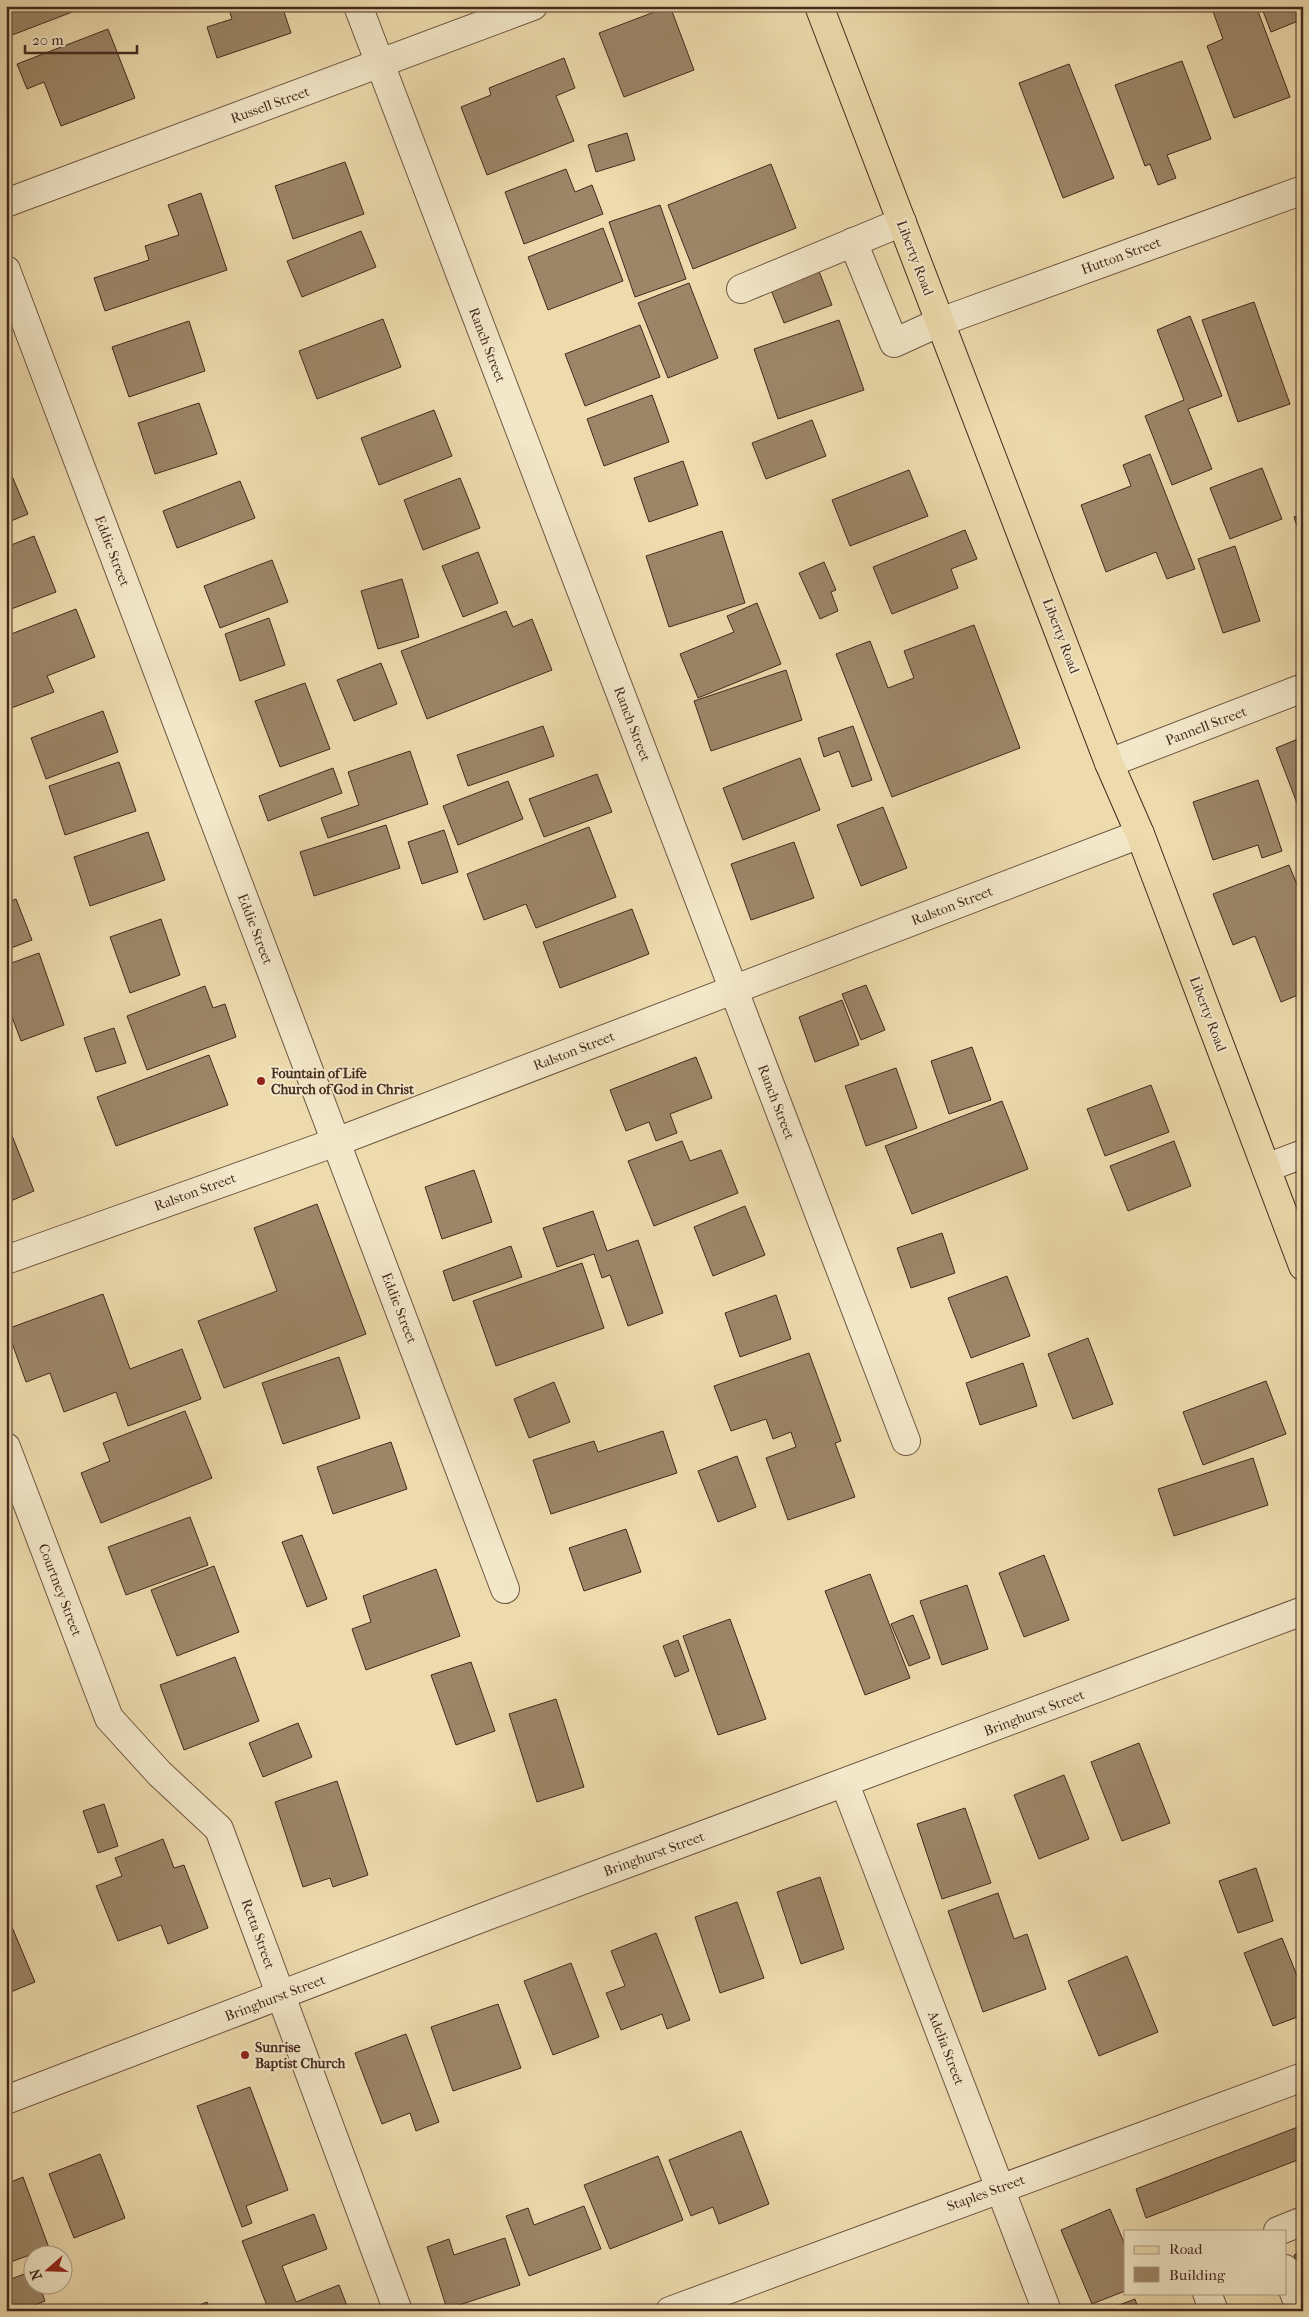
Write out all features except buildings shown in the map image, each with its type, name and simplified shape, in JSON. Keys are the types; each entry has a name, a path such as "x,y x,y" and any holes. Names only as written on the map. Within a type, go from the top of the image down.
{"main road":[{"name":"Liberty Road","path":"819,6 1109,762 1140,834 1303,1266"}],"street":[{"name":"Ranch Street","path":"358,6 906,1441"},
{"name":"Russell Street","path":"6,203 533,6"},
{"name":"Hutton Street","path":"854,242 894,343 940,322 1303,190"},
{"path":"741,289 902,222"},
{"name":"Eddie Street","path":"6,270 505,1589"},
{"name":"Pannell Street","path":"1109,762 1303,688"},
{"name":"Ralston Street","path":"6,1260 336,1142 1140,834"},
{"path":"1266,1168 1303,1154"},
{"name":"Courtney Street","path":"6,1447 109,1718 120,1730"},
{"name":"Bringhurst Street","path":"6,2100 501,1911 845,1784 1303,1611"},
{"name":"Retta Street","path":"120,1730 159,1773 219,1830 398,2311"},
{"name":"Adelia Street","path":"845,1784 1047,2311"},
{"name":"Staples Street","path":"670,2311 1303,2077"},
{"path":"1280,2230 1303,2221"},
{"path":"1286,2272 1301,2311"},
{"path":"1208,2294 1214,2311"}],"place":[{"name":"Fountain of Life Church of God in Christ","path":"261,1081"},
{"name":"Sunrise Baptist Church","path":"245,2055"}]}
